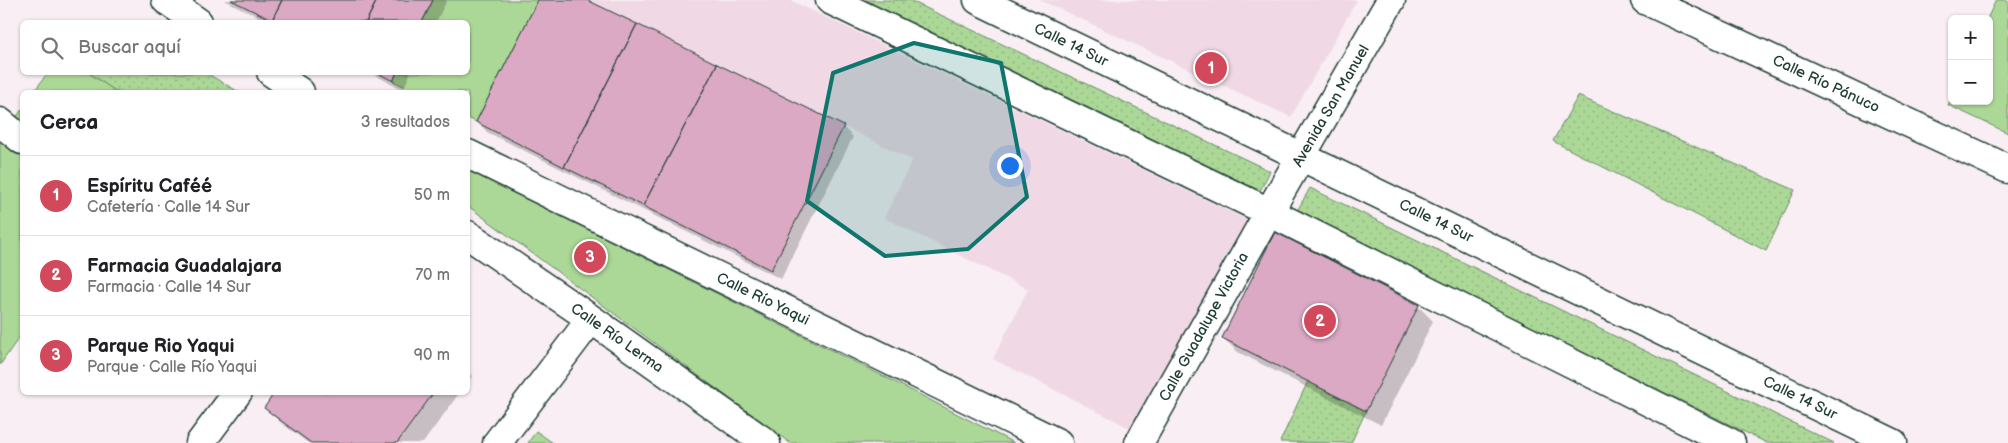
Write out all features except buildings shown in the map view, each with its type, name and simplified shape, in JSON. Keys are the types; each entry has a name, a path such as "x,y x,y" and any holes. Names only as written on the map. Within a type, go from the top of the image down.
{"street":[{"path":"166,0 195,20"},
{"path":"830,0 1269,212 1731,443"},
{"name":"Calle 14 Sur","path":"978,0 1893,443"},
{"name":"Avenida San Manuel","path":"1269,212 1392,0"},
{"name":"Calle Río Pánuco","path":"1644,0 2008,168"},
{"path":"275,75 297,90"},
{"path":"0,122 20,138"},
{"name":"Calle Río Yaqui","path":"470,155 1058,443"},
{"name":"Calle Guadalupe Victoria","path":"1139,443 1269,212"},
{"name":"Calle Río Lerma","path":"470,236 592,319 766,443"},
{"path":"497,443 592,319"},
{"path":"200,443 236,395"}],"highlighted area":[{"path":"914,43 1001,63 1027,197 968,249 885,256 807,201 833,73"}],"shaded area":[{"path":"587,0 790,0 1248,220 1144,435 993,359 1028,289 884,218 912,160"},
{"path":"1040,0 1357,0 1291,117"}],"green space":[{"path":"433,0 538,0 476,122 470,119 470,90 412,90 393,81 396,75 470,75 470,20 423,20"},
{"path":"865,0 909,0 1270,171 1260,191"},
{"path":"1996,0 2008,0 2008,133 1948,105 1993,105 1993,15 1989,15"},
{"path":"46,75 92,75 114,90 35,90"},
{"path":"92,75 209,75 236,90 114,90"},
{"path":"1578,96 1795,190 1766,251 1553,141"},
{"path":"20,112 20,336 0,365 0,142"},
{"path":"470,171 1014,443 790,443 470,207"},
{"path":"1310,188 1834,443 1767,443 1297,211"},
{"path":"1308,381 1366,411 1351,443 1280,442"},
{"path":"536,431 553,443 528,443"}],"place":[{"name":"Espíritu Caféé","path":"1211,68"},
{"name":"Parque Rio Yaqui","path":"590,257"},
{"name":"Farmacia Guadalajara","path":"1320,321"}]}
